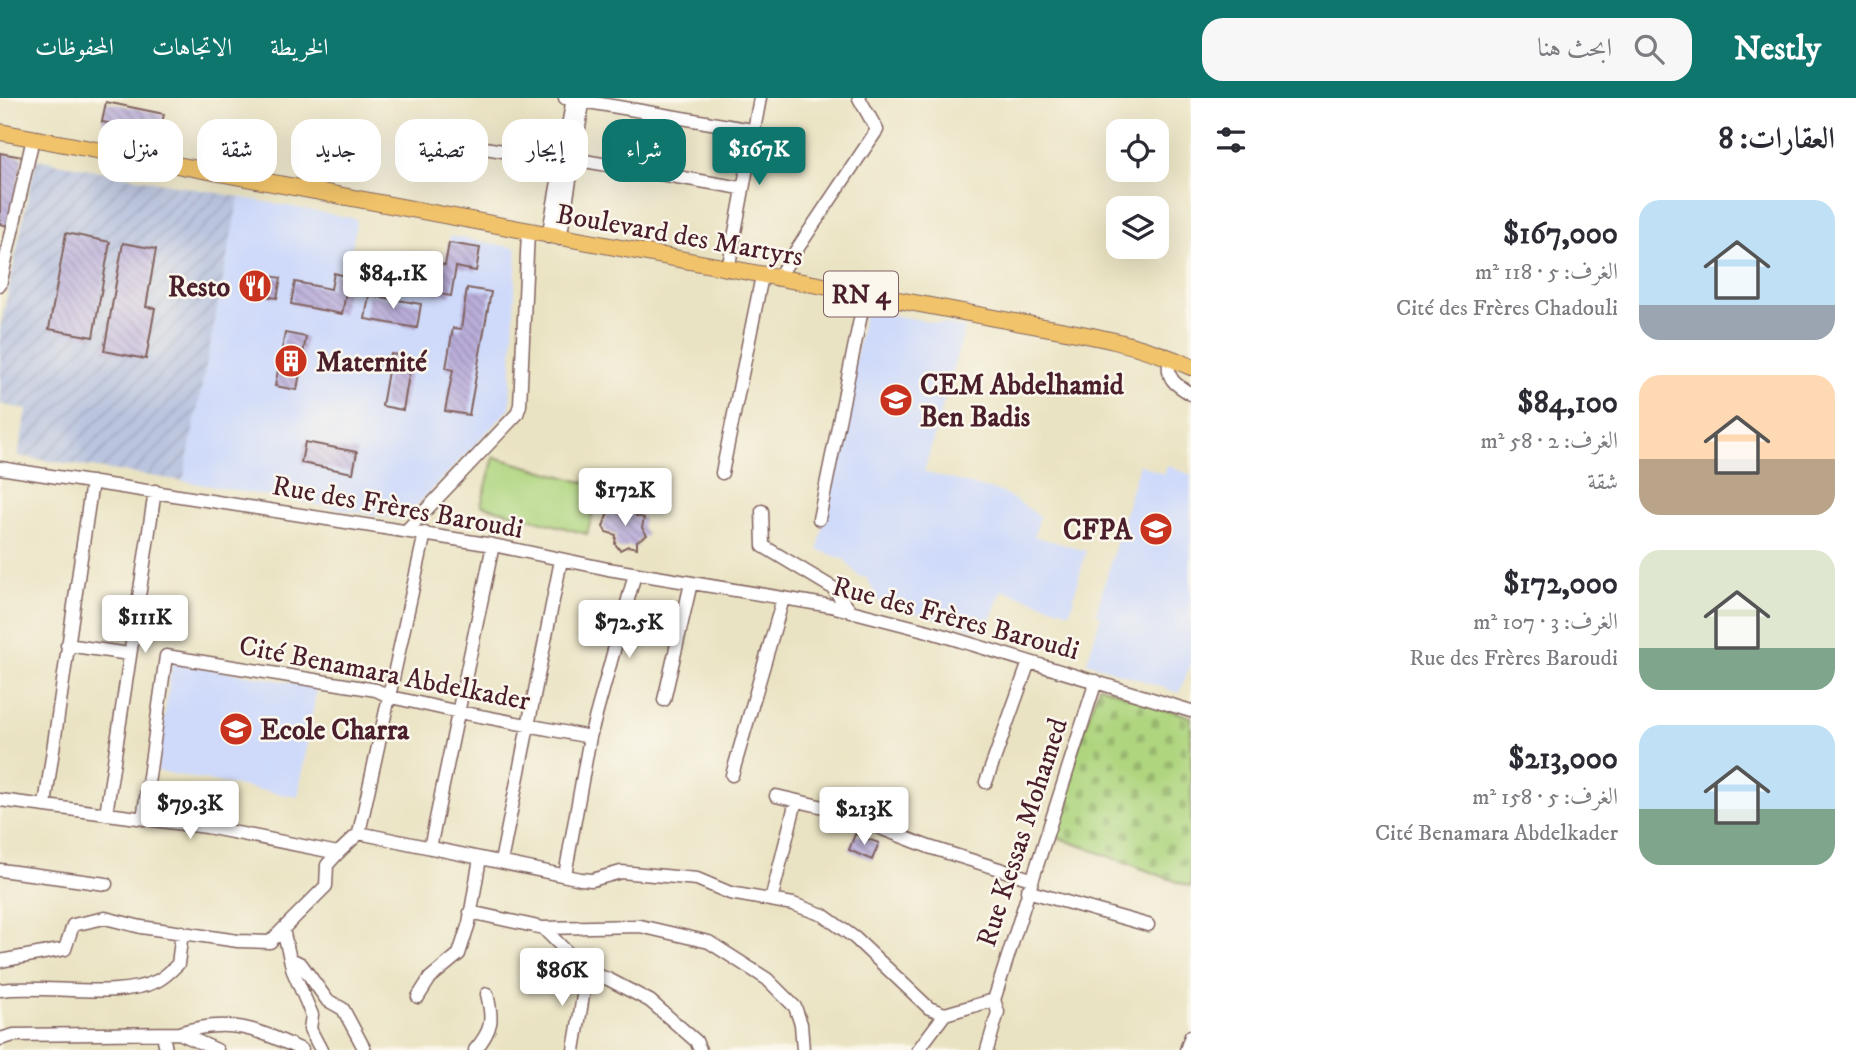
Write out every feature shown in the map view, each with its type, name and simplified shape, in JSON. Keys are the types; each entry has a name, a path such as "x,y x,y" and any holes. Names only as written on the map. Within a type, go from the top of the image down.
{"main road":[{"name":"RN 4","path":"0,132 528,232"},
{"name":"Boulevard des Martyrs","path":"528,232 1060,332 1170,357 1191,367"}],"street":[{"path":"727,270 760,98"},
{"path":"722,473 769,277 877,130 859,98"},
{"path":"573,119 576,99 752,131"},
{"path":"0,285 6,228 33,138"},
{"path":"588,163 741,188"},
{"path":"554,238 563,182"},
{"path":"407,530 517,414 520,405 528,232"},
{"path":"819,519 864,295"},
{"path":"1170,357 1167,369 1171,381 1191,394"},
{"name":"Rue des Frères Baroudi","path":"0,468 425,533 851,612 928,631 1191,711"},
{"path":"45,805 92,482"},
{"path":"106,814 155,491"},
{"path":"762,511 763,546 833,588 851,612"},
{"path":"0,961 65,950 73,925 105,918 182,932 271,942 283,930 326,886 327,865 359,833 425,533"},
{"path":"430,848 493,545"},
{"path":"501,862 561,560"},
{"path":"565,875 590,737 635,574"},
{"path":"664,700 691,583"},
{"path":"732,775 783,599"},
{"path":"67,645 129,654"},
{"name":"Cité Benamara Abdelkader","path":"143,819 166,656 376,690 391,697 459,712 590,737"},
{"path":"986,782 1028,662"},
{"name":"Rue Kessas Mohamed","path":"987,1050 998,1012 994,1000 1096,681"},
{"path":"776,796 828,808 1029,885 1148,925"},
{"path":"0,800 207,827 338,853"},
{"path":"771,900 796,801"},
{"path":"359,833 592,880 621,872 697,879 730,893 771,900 823,915 855,938 929,1008 945,1014 994,1000"},
{"path":"418,997 430,978 459,954 480,858"},
{"path":"0,870 106,884"},
{"path":"470,912 543,929 640,926 709,942 767,979 794,1007 802,1024 803,1050"},
{"path":"543,929 587,972 608,979 650,1001 696,1041 700,1050"},
{"path":"283,930 291,960 312,1015 310,1029 321,1050"},
{"path":"0,990 66,988 113,992 138,987 159,980 178,964 182,932"},
{"path":"291,960 300,964 327,1000 343,1009 365,1050"},
{"path":"573,1050 587,972"},
{"path":"475,1050 484,1040 493,1018 487,994"},
{"path":"918,1050 945,1014"},
{"path":"0,1039 14,1035 163,1034 179,1033 200,1026 232,1025 256,1029 302,1050"},
{"path":"179,1033 217,1050"},
{"path":"163,1034 166,1050"},
{"path":"1186,1050 1191,1036"}],"shaded area":[{"path":"36,159 98,171 98,182 159,182 239,197 183,481 18,456 27,410 0,404 0,329"},
{"path":"239,197 357,219 351,254 356,260 376,264 382,260 401,263 403,257 444,264 450,236 517,248 510,408 402,520 183,481"},
{"name":"CEM Abdelhamid Ben Badis","path":"865,310 965,328 924,472 1004,493 1040,516 1034,536 1086,551 1070,612 1002,590 985,633 879,602 867,578 858,576 844,559 818,550"},
{"name":"CFPA","path":"1139,464 1163,474 1168,465 1191,475 1191,663 1179,693 1087,662 1101,616 1096,613"},
{"name":"Ecole Charra","path":"172,662 317,687 298,797 157,771"}],"green space":[{"path":"494,457 600,487 587,534 481,505"},
{"path":"1099,686 1191,717 1191,887 1049,834"}],"building":[{"path":"106,102 164,114 163,119 103,119"},
{"path":"0,153 23,157 9,226 0,224"},
{"path":"66,233 110,242 93,337 49,329"},
{"path":"123,243 156,249 146,307 155,308 146,359 104,351"},
{"path":"449,243 480,248 476,271 456,267 451,296 398,286 404,258 445,265"},
{"path":"249,272 281,278 277,298 245,292"},
{"path":"334,273 349,277 342,314 291,304 295,282 331,289"},
{"path":"467,288 491,292 469,415 445,411 453,370 446,368 453,328 461,329"},
{"path":"369,295 421,304 417,328 365,319"},
{"name":"Maternité","path":"285,333 306,337 297,390 275,386"},
{"path":"391,354 412,357 403,410 382,406"},
{"path":"305,442 357,452 353,473 301,463"},
{"path":"631,506 636,516 644,518 642,528 647,535 637,541 637,548 628,546 620,550 615,544 616,535 606,532 603,527 609,509 622,512"},
{"path":"855,834 879,843 872,860 849,850"}],"place":[{"name":"Resto","path":"255,286"},
{"name":"Maternité","path":"291,361"},
{"name":"CEM Abdelhamid Ben Badis","path":"896,400"},
{"name":"CFPA","path":"1156,529"},
{"name":"Ecole Charra","path":"236,729"}]}
